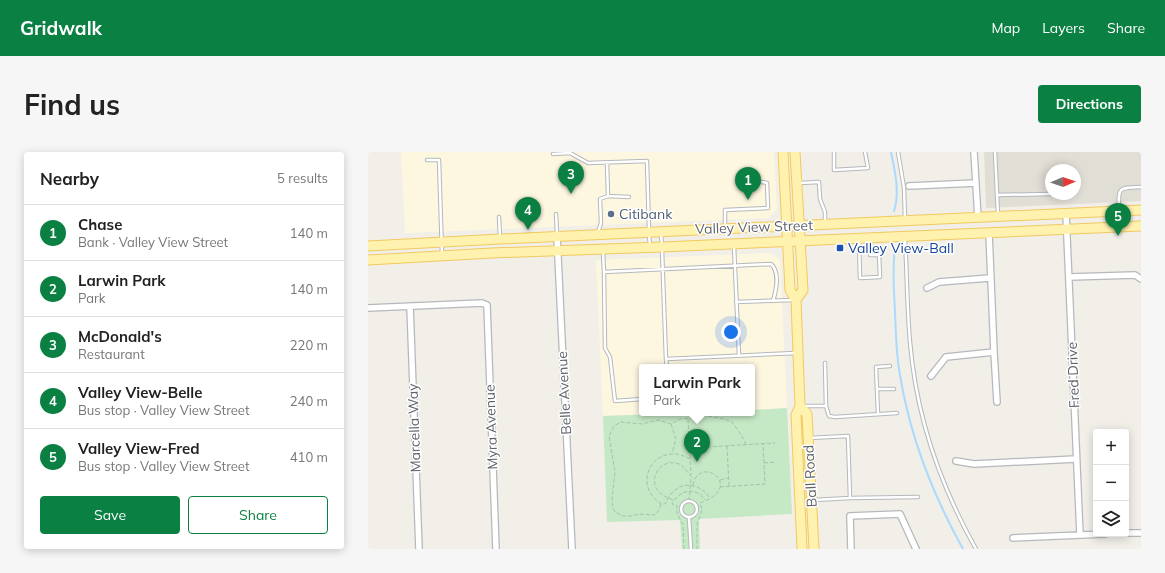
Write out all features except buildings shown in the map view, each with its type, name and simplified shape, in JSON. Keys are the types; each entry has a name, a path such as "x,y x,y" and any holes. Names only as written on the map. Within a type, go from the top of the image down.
{"main road":[{"name":"Ball Road","path":"783,152 790,290 796,300 800,406 796,415 802,549"},
{"name":"Ball Road","path":"795,152 803,290 796,300"},
{"name":"Valley View Street","path":"368,246 500,238 1141,210"},
{"name":"Valley View Street","path":"368,260 1141,226"},
{"name":"Ball Road","path":"800,406 808,414 814,549"}],"street":[{"path":"974,152 978,218"},
{"path":"908,186 976,183"},
{"name":"Fred Drive","path":"1066,214 1080,535"},
{"path":"989,233 997,402"},
{"name":"Belle Avenue","path":"557,236 572,549"},
{"path":"1069,277 1135,275 1141,278"},
{"path":"927,288 939,282 990,278"},
{"name":"Myra Avenue","path":"410,306 482,303 487,305 496,549"},
{"path":"368,308 410,306"},
{"name":"Marcella Way","path":"410,306 419,549"},
{"path":"931,376 946,358 994,352"},
{"path":"956,461 974,464 1076,459"},
{"path":"851,549 850,516 900,514 916,549"},
{"path":"1129,533 1141,533"},
{"path":"1013,538 1093,534"}],"lane":[{"path":"834,152 834,170 868,168 865,152"},
{"path":"898,152 904,188 905,221"},
{"path":"995,152 998,217"},
{"path":"553,154 570,153 588,163 647,161 650,248"},
{"path":"427,160 439,160 442,257"},
{"path":"607,163 608,196"},
{"path":"725,228 725,210 768,208 767,183 762,182"},
{"path":"797,183 819,182 820,199 825,212 825,224"},
{"path":"1119,211 1119,192 1124,188 1141,187"},
{"path":"998,196 1045,194"},
{"path":"598,234 601,223 600,199 608,196 628,197"},
{"path":"556,214 557,236"},
{"path":"499,216 500,238"},
{"path":"661,231 667,364"},
{"path":"905,236 910,342 915,385 937,467 951,500 976,549"},
{"path":"859,238 860,278 880,277 879,255 870,255 870,238"},
{"path":"734,244 739,356"},
{"path":"603,249 605,348 610,357 615,401 639,400"},
{"path":"604,272 662,268 771,264 774,267 776,275 776,290 773,301"},
{"path":"736,302 796,300"},
{"path":"666,359 798,352"},
{"path":"825,363 826,406 829,416 897,413"},
{"path":"878,414 876,367 890,366"},
{"path":"877,389 894,389"},
{"path":"800,406 826,406"},
{"path":"808,438 848,436 850,498"},
{"path":"800,500 918,497"},
{"path":"689,501 695,504 697,509 694,516 689,517 684,516 681,508 683,503 689,501"},
{"path":"689,517 691,549"}],"path":[{"path":"690,459 672,454 662,456 655,461 647,475 648,487 653,497 660,504 660,510 655,515 639,514 627,516 616,512 612,504 615,472 609,436 611,429 621,422 642,424 658,420 671,424 680,419 707,416 729,420 735,425 745,440 745,445"},
{"path":"688,418 692,486"},
{"path":"671,424 676,439 672,454"},
{"path":"690,448 775,443"},
{"path":"720,487 765,484 763,444"},
{"path":"727,446 729,486"},
{"path":"764,463 776,462"},
{"path":"684,549 683,525 677,513 677,506 672,504 673,501 660,494 655,486 655,474 666,463 678,463 685,468 694,479"},
{"path":"689,501 694,479 700,473 707,472 714,474 719,480 720,487 717,493 700,504 702,510 697,522 698,549"},
{"path":"719,480 729,478"},
{"path":"660,504 665,504 668,498 678,488 692,486 700,488 710,498"},
{"path":"673,501 680,493 691,491 701,495 705,501"}],"shaded area":[{"path":"401,152 774,152 777,209 769,218 405,233"},
{"path":"984,152 1141,152 1141,201 986,208"},
{"path":"771,253 780,260 787,408 755,410 755,364 639,364 639,415 603,416 596,260"}],"green space":[{"path":"787,408 792,514 699,519 700,549 682,549 680,520 607,522 603,416 639,415 639,416 755,416 755,410"}],"waterway":[{"path":"891,152 897,189 894,211"},
{"path":"895,248 894,280 896,344 904,398 916,443 924,465 942,508 963,549"}],"place":[{"name":"McDonald's","path":"571,194"},
{"name":"Chase","path":"748,200"},
{"name":"Citibank","path":"611,214"},
{"name":"Valley View-Belle","path":"528,230"},
{"name":"Valley View-Fred","path":"1118,236"},
{"name":"Valley View-Ball","path":"840,248"},
{"name":"Larwin Park","path":"697,462"}]}
